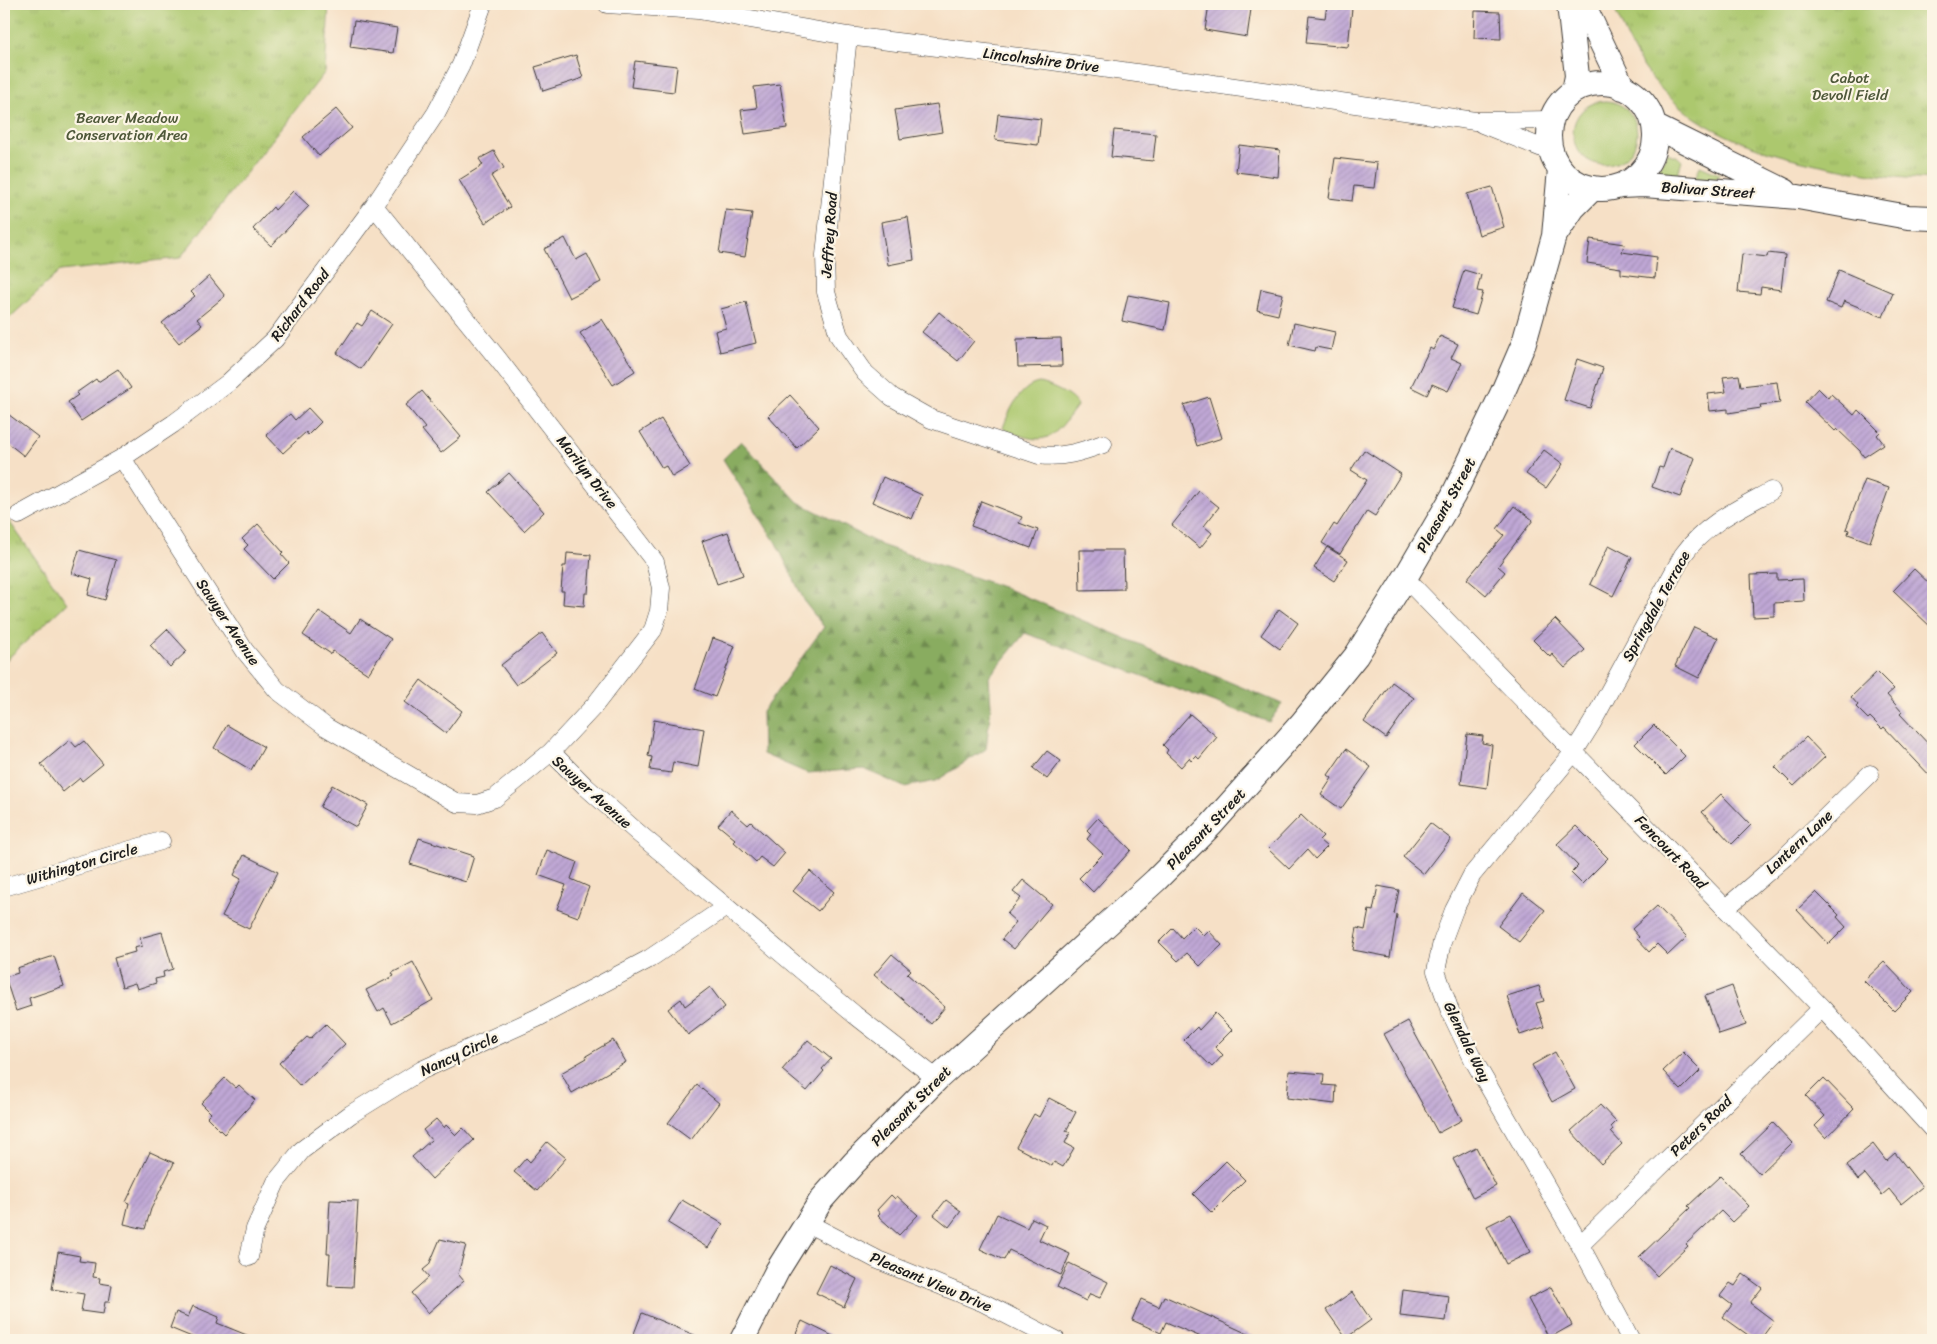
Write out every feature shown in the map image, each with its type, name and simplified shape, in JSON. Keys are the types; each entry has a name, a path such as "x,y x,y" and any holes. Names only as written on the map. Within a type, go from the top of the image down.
{"main road":[{"path":"1569,4 1577,76 1574,91"},
{"path":"1583,4 1623,88"},
{"path":"1598,83 1611,84 1623,88 1634,94 1644,103 1650,114 1654,126 1653,152 1648,163 1640,173 1618,187 1606,189 1580,185 1570,178 1556,160 1549,133 1551,120 1556,109 1574,91 1598,83"},
{"name":"Bolivar Street","path":"1654,126 1798,196"},
{"name":"Pleasant Street","path":"742,1340 777,1271 822,1199 854,1163 937,1079 1156,880 1237,797 1302,723 1356,656 1453,496 1502,394 1524,343 1554,236 1556,160"},
{"name":"Bolivar Street","path":"1618,187 1644,185 1798,196 1908,217 1933,218"},
{"name":"Pleasant Street","path":"1554,236 1573,208 1593,188"}],"street":[{"name":"Richard Road","path":"19,516 122,458 173,424 228,383 275,339 374,206 436,113 461,65 483,4"},
{"name":"Lincolnshire Drive","path":"607,4 698,7 848,36 1052,61 1475,121 1551,120"},
{"name":"Jeffrey Road","path":"848,36 825,256 826,292 839,336 865,373 892,397 931,419 1039,455 1054,457 1073,454 1103,444"},
{"name":"Lincolnshire Drive","path":"1475,121 1556,160"},
{"name":"Marilyn Drive","path":"374,206 498,359 655,562 661,588 659,611 653,630 594,706 552,752"},
{"name":"Sawyer Avenue","path":"122,458 245,650 277,690 326,727 457,803 477,804 495,798 552,752 618,816 855,1015 937,1079"},
{"name":"Springdale Terrace","path":"1574,752 1592,723 1675,566 1690,545 1702,532 1727,514 1771,491"},
{"name":"Fencourt Road","path":"1405,578 1822,1008 1933,1130"},
{"name":"Glendale Way","path":"1574,752 1472,875 1454,910 1442,942 1436,971 1450,1010 1474,1061 1580,1245 1631,1340"},
{"name":"Lantern Lane","path":"1726,908 1785,857 1870,774"},
{"name":"Withington Circle","path":"4,887 161,841"},
{"name":"Nancy Circle","path":"249,1257 255,1229 276,1182 302,1150 351,1114 422,1070 537,1018 649,959 726,907"},
{"name":"Peters Road","path":"1580,1245 1822,1008"},
{"name":"Pleasant View Drive","path":"807,1223 878,1260 984,1303 1056,1340"}],"green space":[{"name":"Beaver Meadow Conservation Area","path":"4,4 329,4 325,72 180,258 60,271 4,323"},
{"name":"Cabot Devoll Field","path":"1612,4 1933,4 1933,180 1860,172 1816,164 1747,144 1705,124 1686,111 1651,77 1634,51"},
{"path":"1599,101 1611,101 1628,110 1635,121 1637,133 1635,145 1628,156 1611,165 1599,165 1587,160 1578,151 1573,139 1573,127 1578,115 1587,106"},
{"path":"1667,153 1678,157 1682,161 1677,177 1656,176"},
{"path":"1700,166 1719,174 1713,186 1693,184"},
{"path":"1039,383 1072,398 1077,406 1061,426 1047,437 1040,439 1030,438 1005,430 1003,428 1005,421 1016,400 1026,389"},
{"path":"741,441 798,502 881,545 1005,588 1282,704 1269,722 1025,633 989,677 991,706 986,749 936,781 904,787 864,769 807,773 763,754 762,712 824,627 806,604 776,543 723,459"},
{"path":"4,514 67,603 4,662"}],"building":[{"path":"1209,4 1251,9 1247,37 1205,30"},
{"path":"1327,5 1352,8 1348,47 1306,43 1309,16 1325,18"},
{"path":"1475,11 1500,12 1501,39 1474,38"},
{"path":"354,21 397,28 393,53 350,47"},
{"path":"576,55 583,78 543,91 535,67"},
{"path":"635,61 677,66 674,92 631,87"},
{"path":"780,84 787,128 745,134 741,110 757,108 754,87"},
{"path":"937,104 942,132 900,139 895,110"},
{"path":"336,109 352,128 319,156 303,137"},
{"path":"998,114 1041,119 1038,145 995,140"},
{"path":"1114,130 1156,134 1153,161 1111,157"},
{"path":"1239,145 1280,150 1278,177 1236,172"},
{"path":"494,151 504,168 491,176 510,207 485,223 459,180 483,165 479,159"},
{"path":"1335,158 1377,163 1374,188 1354,186 1352,201 1329,198"},
{"path":"1492,187 1504,227 1479,235 1467,194"},
{"path":"293,191 309,206 271,246 253,229 273,207 275,210"},
{"path":"726,210 752,213 745,257 719,253"},
{"path":"908,217 914,260 888,265 881,222"},
{"path":"565,238 576,260 587,254 601,282 569,298 544,249"},
{"path":"1590,239 1624,244 1622,252 1657,257 1655,278 1621,274 1621,268 1587,263"},
{"path":"1768,253 1785,255 1781,290 1761,287 1760,294 1738,292 1742,254 1767,257"},
{"path":"1464,270 1481,275 1477,291 1483,292 1476,315 1452,308"},
{"path":"1839,270 1893,293 1883,317 1844,301 1841,308 1826,302"},
{"path":"209,276 225,296 197,319 202,325 179,343 162,323 195,296 191,292"},
{"path":"1261,289 1283,294 1278,315 1257,310"},
{"path":"1128,295 1170,303 1165,330 1122,321"},
{"path":"746,302 756,343 720,352 715,331 726,328 721,309"},
{"path":"372,311 392,324 361,369 337,353 357,323 362,326"},
{"path":"939,312 974,341 958,361 922,332"},
{"path":"602,319 635,371 613,385 580,333"},
{"path":"1294,323 1335,332 1331,350 1316,347 1315,351 1289,345"},
{"path":"1440,336 1458,344 1451,358 1462,363 1448,391 1432,384 1427,395 1411,387 1430,348 1433,350"},
{"path":"1061,338 1062,366 1018,367 1017,339"},
{"path":"1577,359 1603,368 1590,408 1564,400"},
{"path":"118,369 131,388 81,421 68,402 78,395 76,393 96,379 98,382"},
{"path":"1739,375 1741,386 1777,382 1780,403 1760,405 1761,408 1728,413 1728,409 1710,411 1708,394 1726,392 1723,377"},
{"path":"1818,388 1828,398 1831,394 1854,415 1858,410 1880,432 1877,435 1884,444 1864,457 1837,429 1835,431 1805,402"},
{"path":"422,391 461,437 441,453 422,430 425,428 406,405"},
{"path":"790,395 819,427 797,448 768,416"},
{"path":"1209,397 1222,438 1197,446 1184,405"},
{"path":"308,408 321,422 308,435 306,432 283,453 266,435 290,414 295,420"},
{"path":"4,411 38,437 24,456 4,440"},
{"path":"661,419 690,466 672,477 666,466 662,468 640,432"},
{"path":"1670,448 1695,458 1680,497 1652,487 1659,467 1663,468"},
{"path":"1364,450 1401,474 1375,516 1367,511 1340,554 1322,543 1334,524 1337,526 1367,480 1351,470"},
{"path":"1544,450 1563,464 1546,488 1526,474"},
{"path":"509,473 544,512 524,531 488,492"},
{"path":"883,477 922,495 912,519 872,502"},
{"path":"1865,480 1889,488 1870,542 1848,534 1849,530 1846,529"},
{"path":"1199,491 1219,507 1204,526 1212,533 1200,548 1172,525"},
{"path":"981,501 1022,517 1019,523 1038,530 1031,548 971,526"},
{"path":"1514,506 1533,520 1498,566 1505,572 1486,595 1467,579 1504,535 1497,529"},
{"path":"258,524 283,552 281,554 289,563 273,579 244,549 248,545 242,539"},
{"path":"728,532 743,575 717,584 702,541"},
{"path":"1609,545 1632,557 1613,596 1590,584"},
{"path":"1327,547 1348,560 1334,581 1314,568"},
{"path":"79,550 116,560 105,600 88,595 92,579 72,573"},
{"path":"1079,550 1123,550 1124,589 1080,590"},
{"path":"567,553 591,555 588,593 585,593 584,606 563,604 564,591 561,591 563,566 566,566"},
{"path":"1914,569 1933,587 1933,629 1893,591"},
{"path":"1777,574 1777,580 1803,579 1804,601 1774,603 1774,616 1753,617 1751,575"},
{"path":"1279,609 1298,623 1280,649 1261,635"},
{"path":"319,611 351,633 360,619 391,639 368,674 333,651 331,654 303,635"},
{"path":"1555,619 1585,650 1565,668 1552,654 1550,657 1533,640"},
{"path":"1694,627 1718,638 1699,678 1675,666"},
{"path":"167,629 187,651 170,667 150,645"},
{"path":"542,633 557,653 516,685 501,665"},
{"path":"713,638 735,646 715,697 695,689"},
{"path":"1877,672 1894,689 1887,695 1902,712 1900,714 1933,749 1933,779 1884,727 1882,729 1870,717 1868,719 1856,707 1858,705 1851,697"},
{"path":"421,680 462,711 446,733 405,702"},
{"path":"1392,682 1414,698 1386,738 1364,722"},
{"path":"1190,714 1217,737 1199,759 1196,756 1191,761 1189,758 1181,767 1166,753 1168,750 1163,745"},
{"path":"654,720 704,729 698,767 673,762 671,773 650,770 652,757 648,756"},
{"path":"227,725 264,747 251,770 214,748"},
{"path":"1654,725 1685,756 1666,775 1635,744"},
{"path":"1467,734 1483,736 1482,743 1492,745 1487,788 1461,784"},
{"path":"1806,737 1825,757 1794,786 1775,767"},
{"path":"70,740 76,747 84,741 103,764 82,781 80,778 63,792 41,764"},
{"path":"1346,749 1371,767 1341,809 1321,795 1332,778 1328,775"},
{"path":"1047,751 1061,761 1047,779 1033,768"},
{"path":"332,785 368,805 356,827 320,807"},
{"path":"1721,794 1751,825 1732,844 1702,812"},
{"path":"731,810 748,825 751,822 785,853 773,867 760,857 756,862 733,841 735,839 718,825"},
{"path":"1301,815 1323,836 1319,840 1327,847 1315,859 1307,850 1289,869 1268,849"},
{"path":"1098,818 1131,850 1093,892 1079,878 1103,854 1087,839 1091,834 1087,830"},
{"path":"1430,823 1451,839 1424,874 1403,857"},
{"path":"1576,826 1608,858 1582,884 1571,873 1578,866 1557,844"},
{"path":"419,838 474,856 466,882 410,864"},
{"path":"547,850 577,862 571,879 589,887 578,917 557,909 566,885 538,875"},
{"path":"244,855 278,872 249,929 222,916 241,879 234,875"},
{"path":"810,871 834,892 818,911 793,891"},
{"path":"1023,880 1052,904 1014,949 1002,939 1016,922 1007,914 1021,898 1013,892"},
{"path":"1378,886 1399,890 1394,914 1397,915 1390,957 1353,950 1357,928 1365,930 1369,910 1373,911"},
{"path":"1816,892 1839,915 1837,917 1846,927 1829,944 1797,910"},
{"path":"1523,893 1545,910 1519,942 1498,926"},
{"path":"1657,906 1687,937 1668,955 1657,944 1649,952 1637,939 1639,937 1632,929"},
{"path":"1194,926 1204,936 1209,931 1222,945 1200,966 1187,953 1178,961 1159,942 1173,928 1182,938"},
{"path":"162,932 173,969 163,972 164,977 155,979 156,983 137,989 135,983 122,987 114,958 135,952 134,948 142,946 140,938"},
{"path":"892,954 911,970 907,974 945,1007 931,1024 874,975"},
{"path":"54,956 64,986 29,998 31,1006 16,1011 5,977 18,973 17,968"},
{"path":"413,962 433,1000 392,1023 384,1008 378,1012 366,990 394,976 392,973"},
{"path":"1884,962 1913,992 1894,1011 1864,981"},
{"path":"1539,986 1544,1001 1536,1003 1544,1027 1520,1035 1507,996"},
{"path":"1732,986 1746,1025 1719,1034 1705,996"},
{"path":"710,987 725,1007 688,1035 668,1009 681,999 685,1006"},
{"path":"1215,1013 1232,1030 1215,1047 1223,1055 1212,1067 1184,1040 1197,1027 1199,1030"},
{"path":"1408,1021 1462,1120 1438,1133 1384,1034"},
{"path":"326,1024 345,1044 300,1086 279,1063 307,1037 310,1039"},
{"path":"613,1040 626,1062 572,1093 561,1073"},
{"path":"808,1040 831,1059 822,1069 824,1071 807,1091 782,1070"},
{"path":"1555,1052 1575,1089 1552,1102 1532,1065"},
{"path":"1683,1052 1701,1070 1681,1090 1663,1071"},
{"path":"1289,1071 1324,1074 1323,1085 1336,1086 1335,1104 1287,1098"},
{"path":"225,1078 236,1088 239,1085 255,1100 224,1134 207,1117 211,1113 201,1103"},
{"path":"1824,1078 1854,1109 1826,1138 1815,1126 1825,1116 1806,1096"},
{"path":"697,1085 719,1103 691,1140 668,1123"},
{"path":"1049,1098 1076,1112 1066,1131 1070,1133 1065,1143 1074,1148 1063,1167 1054,1162 1052,1166 1016,1147 1034,1114 1039,1117"},
{"path":"1600,1105 1616,1122 1611,1127 1613,1130 1611,1132 1622,1144 1601,1164 1571,1131"},
{"path":"436,1119 444,1128 446,1125 456,1135 463,1128 474,1140 432,1179 412,1157 431,1140 423,1130"},
{"path":"1773,1123 1792,1143 1760,1174 1741,1154"},
{"path":"547,1142 566,1158 537,1191 514,1172 526,1158 530,1162"},
{"path":"1873,1144 1886,1161 1895,1153 1922,1187 1901,1204 1889,1189 1882,1195 1865,1174 1858,1180 1847,1165"},
{"path":"1476,1147 1496,1186 1473,1198 1453,1159"},
{"path":"150,1152 174,1163 151,1209 145,1229 124,1224 129,1203 126,1202"},
{"path":"1226,1161 1245,1180 1212,1213 1193,1194"},
{"path":"1720,1176 1749,1206 1732,1222 1721,1211 1686,1244 1688,1246 1657,1276 1639,1257"},
{"path":"891,1195 895,1199 897,1196 918,1215 899,1235 878,1216 880,1214 877,1210"},
{"path":"330,1200 358,1201 353,1287 328,1286 330,1254 327,1254"},
{"path":"682,1200 723,1224 708,1248 668,1223"},
{"path":"946,1200 961,1211 949,1227 934,1215"},
{"path":"997,1214 1027,1228 1032,1218 1046,1225 1039,1240 1070,1254 1061,1275 1009,1250 1004,1260 980,1249"},
{"path":"1511,1214 1531,1252 1506,1264 1487,1226"},
{"path":"440,1239 466,1245 458,1274 464,1281 428,1313 411,1293 429,1277 423,1270 429,1265"},
{"path":"58,1252 80,1256 79,1261 95,1263 93,1277 100,1278 99,1283 112,1285 109,1302 105,1302 103,1314 81,1311 84,1294 52,1289"},
{"path":"1069,1263 1108,1282 1100,1298 1090,1294 1086,1301 1057,1287"},
{"path":"830,1265 857,1279 844,1307 816,1293"},
{"path":"1743,1274 1762,1288 1750,1303 1774,1321 1760,1340 1755,1340 1723,1317 1732,1305 1720,1296 1730,1283 1735,1286"},
{"path":"1551,1287 1572,1325 1549,1338 1528,1299"},
{"path":"1403,1290 1449,1296 1446,1321 1400,1316"},
{"path":"1352,1292 1371,1320 1346,1338 1326,1310"},
{"path":"1164,1296 1261,1340 1208,1340 1166,1322 1161,1333 1132,1320 1141,1299 1159,1307"},
{"path":"193,1306 219,1317 217,1323 259,1340 199,1340 170,1328 176,1312 188,1317"},
{"path":"642,1313 706,1340 642,1340 633,1336"},
{"path":"802,1321 841,1340 793,1340"}]}
